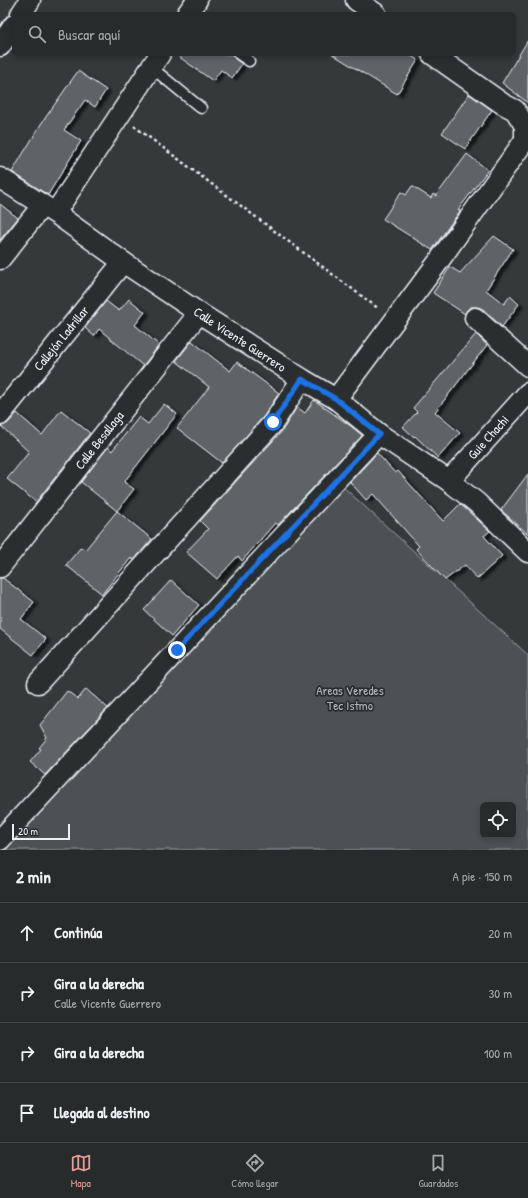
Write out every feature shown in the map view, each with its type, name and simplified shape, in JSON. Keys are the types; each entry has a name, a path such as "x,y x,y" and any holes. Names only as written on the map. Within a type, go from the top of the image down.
{"street":[{"path":"23,12 30,0"},
{"path":"188,12 197,0"},
{"path":"356,0 373,12"},
{"path":"0,46 12,28"},
{"path":"336,399 395,321 525,140 525,126 515,110 503,104 435,56"},
{"path":"0,259 49,210 119,115 156,61"},
{"name":"Calle Vicente Guerrero","path":"0,178 199,313 336,399 379,434 448,480 476,502 528,552"},
{"name":"Callejón Ladrillar","path":"0,415 122,262"},
{"name":"Calle Besallaga","path":"0,567 199,313"},
{"path":"475,318 528,366"},
{"path":"38,682 273,422 302,379"},
{"name":"Guie Chachi","path":"448,480 528,392"},
{"path":"0,840 379,434"}],"lane":[{"path":"242,56 249,61"},
{"path":"156,61 201,108"}],"path":[{"path":"119,115 395,321"}],"green space":[{"name":"Areas Veredes Tec Istmo","path":"341,485 528,655 528,850 0,850"}],"building":[{"path":"528,40 528,103 502,83"},
{"path":"178,56 234,56 235,59 242,64 232,78 221,70 213,81"},
{"path":"335,56 411,56 418,60 397,94"},
{"path":"78,71 106,90 95,107 85,100 64,130 81,141 48,195 12,172 41,124"},
{"path":"469,94 492,110 465,149 442,133"},
{"path":"467,154 488,170 458,210 460,211 432,250 383,219 401,192 406,195 412,186 431,198 433,194 436,196"},
{"path":"0,204 18,218 0,240"},
{"path":"494,236 513,249 486,290 504,304 510,296 519,304 502,327 483,309 471,307 465,314 433,293 450,267 460,273"},
{"path":"129,299 145,312 135,325 159,345 143,366 99,329 94,336 85,328 106,301 119,311"},
{"path":"476,334 487,345 435,412 460,433 438,458 415,436 414,437 403,427 417,412 413,408"},
{"path":"192,341 230,371 237,362 279,393 264,416 222,463 177,428 209,387 176,361"},
{"path":"314,400 352,427 362,435 361,437 278,525 275,523 242,561 238,556 217,579 186,552 208,529 200,521 282,431 297,407 305,413"},
{"path":"164,404 177,414 124,482 134,489 117,511 81,482 108,447 112,451 139,417 148,424"},
{"path":"61,410 90,433 36,502 7,479 29,452 1,426 9,422 17,413 42,435"},
{"path":"377,453 395,473 398,471 443,521 460,504 490,531 484,536 502,556 477,579 465,565 445,580 416,549 419,546 373,494 366,500 350,482"},
{"path":"528,474 528,534 501,510"},
{"path":"117,511 152,539 134,560 131,558 102,594 66,565 81,547 85,550"},
{"path":"0,578 3,578 34,602 21,619 46,639 33,655 0,629"},
{"path":"171,580 199,605 172,636 144,610"},
{"path":"86,689 108,708 45,775 30,762 41,749 39,748 47,738 40,725 67,691 78,699"}],"route":[{"path":"177,650 379,434 336,399 302,379 273,422"}]}
